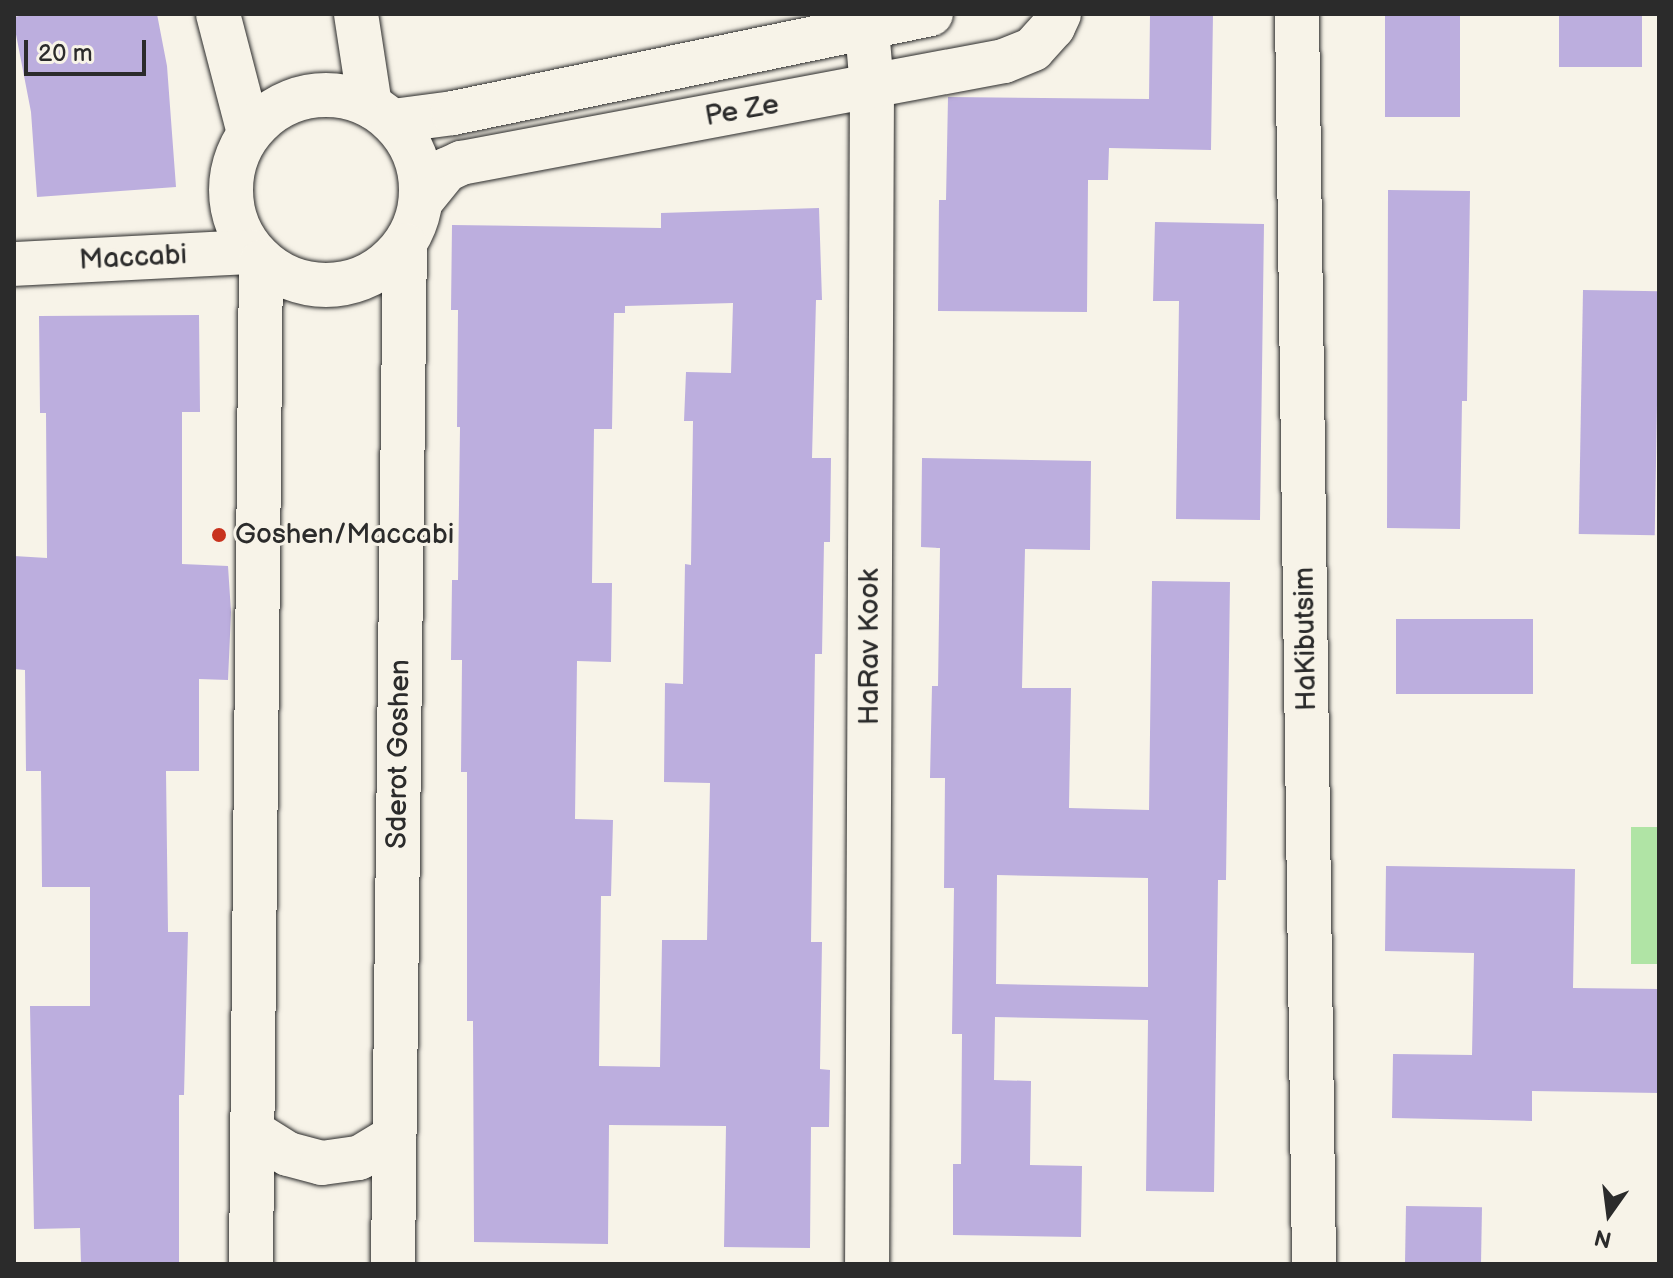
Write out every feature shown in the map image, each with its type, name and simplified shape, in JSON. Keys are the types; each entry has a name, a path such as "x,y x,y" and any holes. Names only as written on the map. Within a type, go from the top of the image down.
{"street":[{"path":"218,14 249,133"},
{"path":"356,14 381,113 416,157 421,178 421,201 405,245 382,268 353,282 331,285 289,279 256,257 236,224 229,193 234,161 249,133 268,114 304,98 345,96 381,113"},
{"name":"Pe Ze","path":"381,113 453,113 867,30 931,14"},
{"name":"Pe Ze","path":"421,201 446,170 461,163 1004,61 1033,49 1053,27 1059,14"},
{"name":"HaKibutsim","path":"1297,14 1314,1264"},
{"name":"HaRav Kook","path":"867,30 872,87 867,1264"},
{"name":"Sderot Goshen","path":"393,1264 405,245"},
{"path":"251,1264 256,257"},
{"name":"Maccabi","path":"14,264 256,257"},
{"path":"253,1132 288,1154 322,1163 359,1158 394,1137"}],"green space":[{"path":"1631,827 1659,827 1659,964 1631,964"}],"building":[{"path":"29,14 157,14 167,66 176,187 37,197 31,112 14,24 14,17"},
{"path":"1150,14 1213,14 1211,150 1109,148 1108,180 1088,180 1087,312 938,311 939,200 946,200 948,97 1149,99"},
{"path":"1385,14 1460,14 1460,117 1385,117"},
{"path":"1559,14 1642,14 1642,67 1559,67"},
{"path":"1388,190 1470,191 1467,401 1462,401 1460,529 1387,528"},
{"path":"819,208 822,300 816,300 812,458 831,458 830,542 824,542 822,654 815,654 811,942 822,942 820,1069 830,1070 829,1127 811,1127 810,1248 724,1247 726,1126 609,1125 608,1244 474,1242 473,1021 467,1021 467,772 461,772 462,660 451,660 452,580 458,580 460,427 457,427 458,310 451,310 452,225 661,228 661,213","holes":["733,303 731,373 686,372 684,421 693,421 691,565 685,564 683,684 665,683 664,782 710,783 707,940 662,940 660,1067 599,1066 601,896 611,896 613,820 575,819 577,661 611,662 612,583 592,583 594,429 612,429 614,313 625,313 625,306"]},
{"path":"1155,222 1264,224 1260,520 1176,519 1179,301 1153,301"},
{"path":"1583,290 1659,291 1655,535 1579,534"},
{"path":"199,315 200,412 182,412 182,564 228,566 231,612 228,680 199,679 199,771 166,771 168,932 188,932 184,1095 179,1095 179,1264 81,1264 80,1228 34,1229 30,1006 90,1006 90,887 42,887 41,771 26,771 25,670 14,669 14,556 47,558 46,413 40,413 39,316"},
{"path":"922,458 1091,461 1090,550 1025,549 1022,688 1071,688 1069,808 1149,810 1152,581 1230,582 1226,880 1218,880 1214,1192 1146,1191 1148,1020 995,1017 994,1080 1031,1081 1030,1165 1082,1166 1081,1237 953,1235 953,1164 961,1164 962,1034 952,1034 954,888 944,888 945,778 930,778 932,686 938,686 940,548 921,547","holes":["997,875 1148,878 1148,987 996,984"]},
{"path":"1396,619 1533,619 1533,694 1396,694"},
{"path":"1386,866 1575,869 1573,988 1659,989 1659,1093 1532,1091 1532,1121 1392,1118 1393,1054 1472,1055 1474,953 1385,951"},
{"path":"1406,1206 1482,1207 1481,1264 1405,1264"}],"place":[{"name":"Goshen/Maccabi","path":"219,535"}]}
